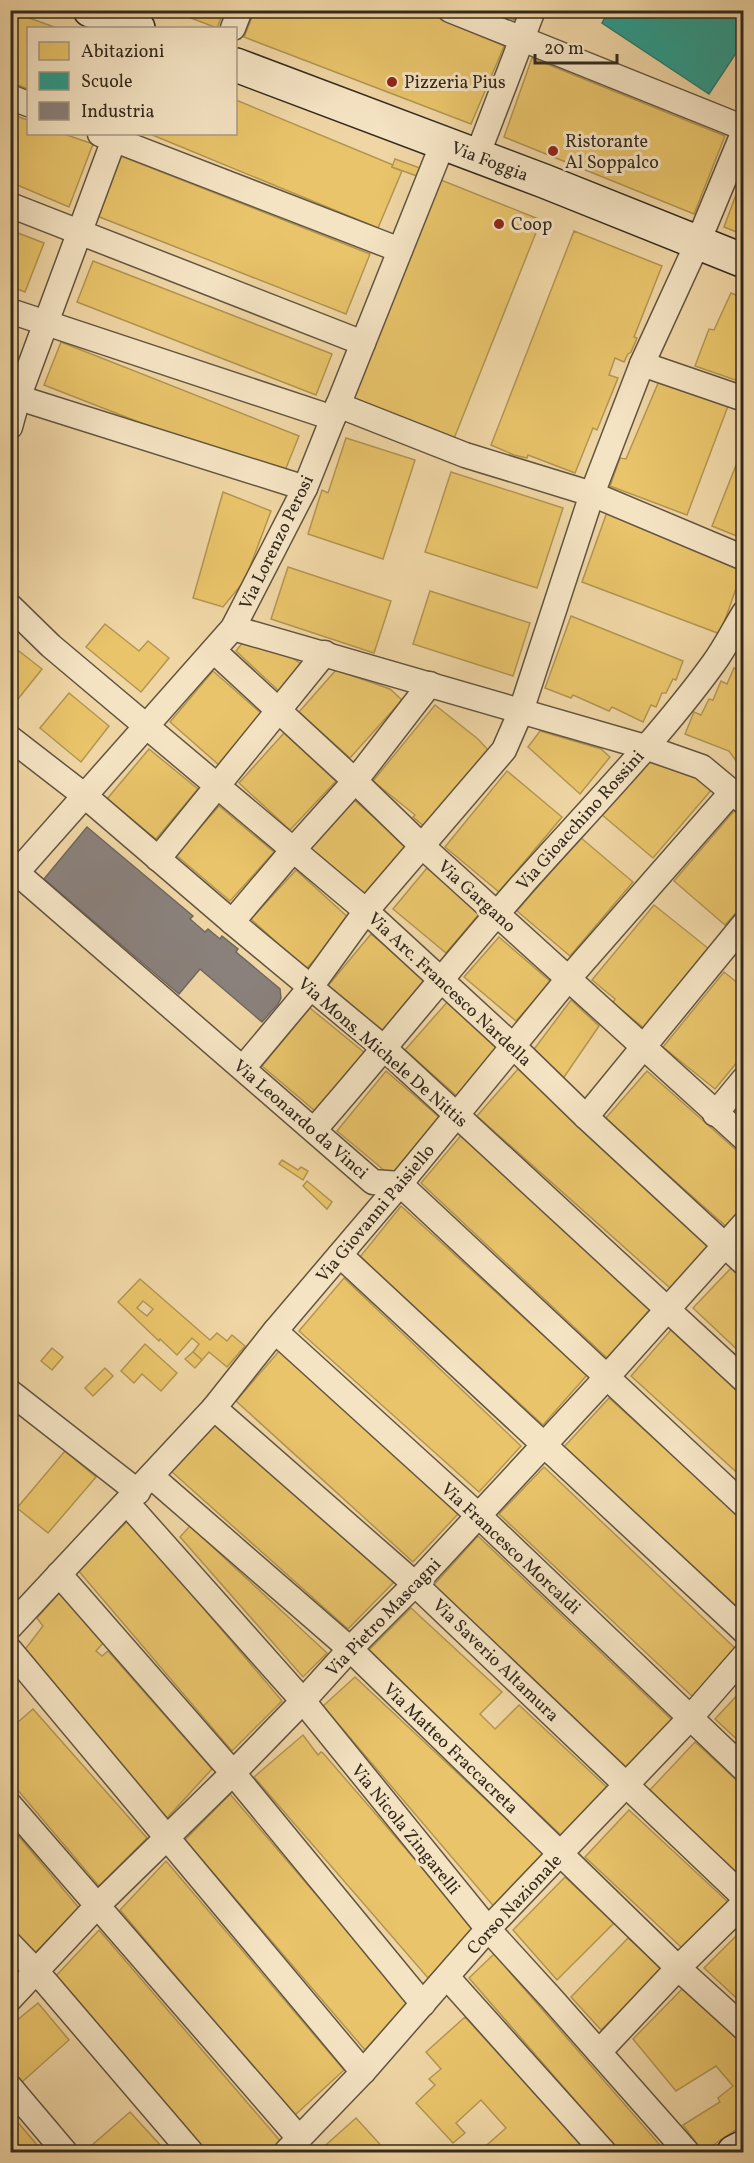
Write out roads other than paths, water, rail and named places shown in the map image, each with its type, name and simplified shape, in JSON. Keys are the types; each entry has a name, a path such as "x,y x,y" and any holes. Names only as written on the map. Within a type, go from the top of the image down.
{"main road":[{"path":"90,10 135,27"},
{"name":"Via Foggia","path":"237,65 477,156 744,261"},
{"path":"734,2152 744,2147"}],"street":[{"path":"234,27 240,10"},
{"path":"243,1068 310,988 366,911 504,750 521,711 592,494 642,364 698,242 744,129 450,10"},
{"path":"477,156 533,10"},
{"path":"10,97 27,104"},
{"path":"10,427 14,397 46,322 79,233 110,135 400,250"},
{"name":"Via Lorenzo Perosi","path":"14,877 233,628 305,488 442,143"},
{"path":"10,205 363,342"},
{"path":"10,311 592,494 744,558"},
{"path":"642,364 744,399"},
{"path":"14,397 305,488"},
{"name":"Via Arc. Francesco Nardella","path":"10,606 51,646 146,728 366,911 744,1263"},
{"name":"Via Gioacchino Rossini","path":"314,1130 385,1049 496,914 645,747 714,663 744,613"},
{"path":"233,628 645,747 702,767 738,797"},
{"name":"Via Gargano","path":"214,651 496,914 744,1138"},
{"path":"158,859 325,653"},
{"path":"232,922 355,781 430,684"},
{"name":"Via Mons. Michele De Nittis","path":"10,738 84,796 385,1049 744,1380"},
{"name":"Via Giovanni Paisiello","path":"10,1627 214,1407 275,1331 400,1185 568,979 738,797"},
{"name":"Via Leonardo da Vinci","path":"14,877 243,1068 373,1182 400,1185"},
{"path":"586,1117 744,924"},
{"path":"715,1114 744,1079"},
{"path":"400,1185 744,1505"},
{"name":"Via Pietro Mascagni","path":"10,1999 97,1906 233,1773 350,1649 416,1584 744,1224"},
{"path":"340,1255 744,1631"},
{"name":"Via Francesco Morcaldi","path":"275,1331 479,1516 744,1769"},
{"path":"10,1392 138,1490"},
{"name":"Via Saverio Altamura","path":"214,1407 416,1584 744,1897"},
{"name":"Via Matteo Fraccacreta","path":"138,1490 350,1649 678,1968 744,2028"},
{"name":"Via Nicola Zingarelli","path":"138,1490 303,1701 488,1929 687,2152"},
{"path":"59,1574 233,1773 423,2004"},
{"path":"10,1650 363,2072"},
{"name":"Corso Nazionale","path":"292,2145 363,2072 488,1929 690,1718 744,1656"},
{"path":"10,1805 97,1906 292,2145"},
{"path":"599,2052 678,1968 744,1903"},
{"path":"10,1944 37,1972 191,2152"},
{"path":"447,1977 604,2152"},
{"path":"10,2087 65,2152"}],"place":[{"name":"Pizzeria Pius","path":"392,82"},
{"name":"Ristorante Al Soppalco","path":"553,151"},
{"name":"Coop","path":"499,224"}]}
